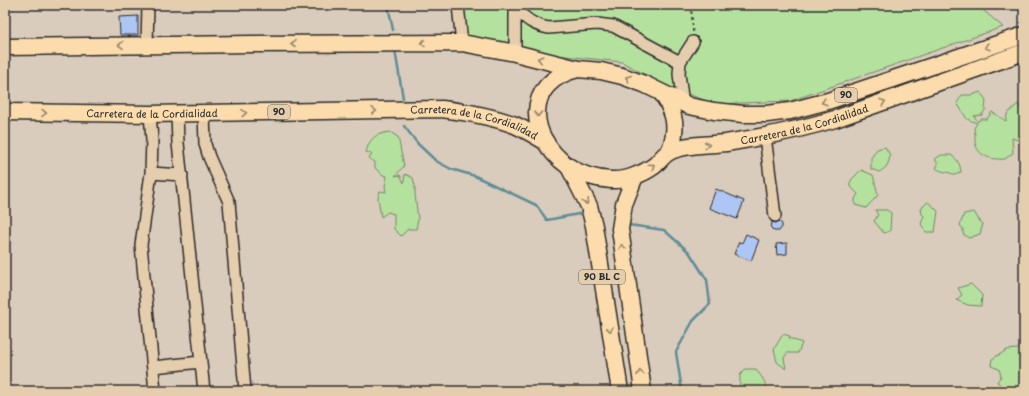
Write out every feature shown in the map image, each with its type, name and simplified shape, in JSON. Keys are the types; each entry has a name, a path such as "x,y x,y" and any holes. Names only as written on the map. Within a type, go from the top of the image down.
{"highway":[{"name":"Carretera de la Cordialidad","path":"5,47 462,43 515,53 578,69 600,71 622,76 644,84 683,104 714,111 743,114 767,114 790,111 828,101 1024,35"},
{"name":"Carretera de la Cordialidad","path":"5,112 177,114 442,109 468,112 491,117 517,126 546,142 556,156 569,167 590,177 612,180 635,176 654,166 669,152 685,147 725,143 765,136 791,131 835,119 1024,52"},
{"path":"546,142 540,131 537,119 537,107 541,96 547,85 556,77 566,71 578,69"},
{"path":"664,94 674,116 675,129 669,152"},
{"name":"90 BL C","path":"569,167 588,206 594,226 620,391"},
{"name":"90 BL C","path":"635,176 624,204 620,229 643,391"}],"street":[{"path":"147,45 148,5"},
{"path":"458,5 462,43"},
{"path":"515,7 530,22 544,27 597,24 613,26 680,62"},
{"path":"515,7 515,53"},
{"path":"683,104 679,74 680,62 693,42"},
{"path":"204,113 205,144 229,202 245,391"},
{"path":"150,114 152,140 151,173 141,245 155,391"},
{"path":"177,114 178,143 204,391"},
{"path":"765,136 775,216"},
{"path":"151,173 182,175"},
{"path":"153,367 201,362"}],"path":[{"path":"691,5 693,42"}],"green space":[{"path":"464,5 977,5 1003,27 790,101 716,104 670,88 622,62 556,55 467,37"},
{"path":"980,92 986,100 985,110 982,115 974,116 978,122 980,119 987,119 992,112 1006,121 1007,114 1018,104 1024,111 1024,140 1021,141 1012,138 1013,153 1005,159 990,158 979,151 976,146 974,128 977,123 967,119 957,103 962,95 972,95"},
{"path":"390,132 398,137 404,166 395,176 400,175 404,183 405,174 413,178 415,186 418,219 416,229 408,229 401,236 394,229 394,214 388,212 381,217 378,198 380,191 386,192 385,186 387,176 383,175 375,168 375,162 369,159 372,154 366,152 369,143 374,137"},
{"path":"885,147 890,155 887,165 879,172 871,169 871,158 877,149"},
{"path":"941,155 951,155 958,162 961,172 955,175 936,168 938,164 935,159"},
{"path":"861,170 873,175 878,195 866,208 855,205 855,199 858,194 849,185 852,179"},
{"path":"928,202 938,211 935,232 926,232 921,224 924,216 921,208"},
{"path":"875,210 887,210 891,213 890,231 884,233 874,221 878,215"},
{"path":"974,212 983,224 980,234 969,238 963,234 963,229 960,225 964,214"},
{"path":"971,284 982,295 981,306 968,305 956,300 962,295 958,288"},
{"path":"783,334 802,343 798,353 787,353 784,358 786,369 777,362 774,349"},
{"path":"1024,349 1024,386 1022,391 1005,391 997,382 1001,376 999,369 991,366 992,359 1007,350"},
{"path":"745,369 755,369 763,379 767,391 737,390 740,384 740,375"}],"building":[{"path":"138,16 138,35 120,35 119,17"},
{"path":"716,189 744,201 737,219 709,208"},
{"path":"779,221 782,224 782,227 779,231 774,231 771,228 772,222 776,223"},
{"path":"746,234 759,240 751,261 734,254 739,242 742,243"},
{"path":"787,243 787,254 777,255 776,244"}],"waterway":[{"path":"388,5 393,30"},
{"path":"395,50 403,98"},
{"path":"404,126 418,144 436,161 451,169 475,176 536,205 547,220 584,213"},
{"path":"629,225 664,230 689,252 707,280 710,304 693,321 676,352 682,391"}]}
